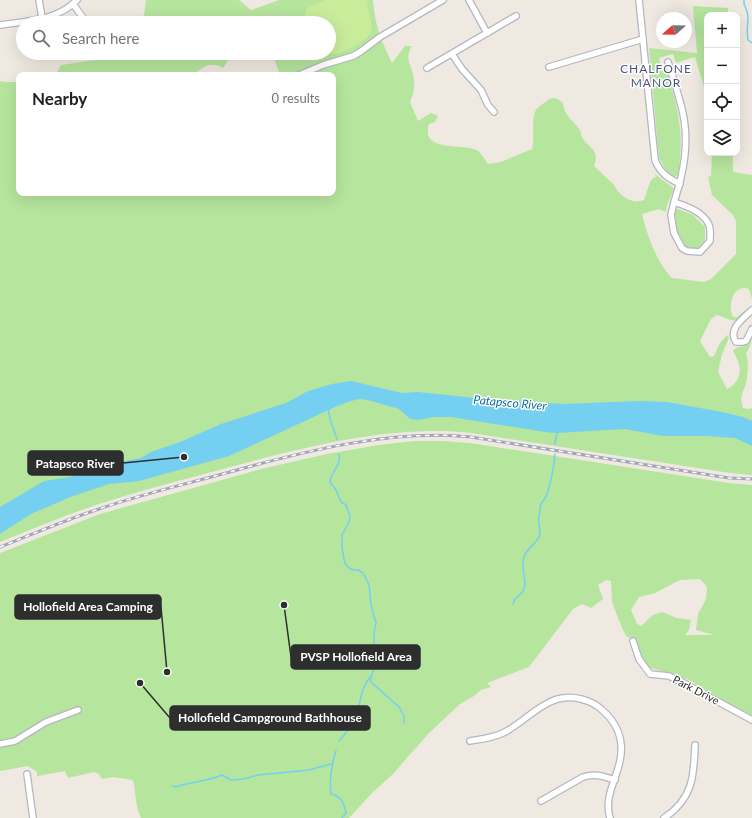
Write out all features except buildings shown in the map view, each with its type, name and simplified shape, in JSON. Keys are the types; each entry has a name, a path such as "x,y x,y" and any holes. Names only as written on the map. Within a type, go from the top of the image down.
{"street":[{"path":"39,0 42,16"},
{"path":"306,72 353,56 380,37 443,0"},
{"path":"469,0 487,33"},
{"path":"639,0 655,160 664,174 680,184"},
{"path":"48,16 61,12 75,2 83,16"},
{"path":"426,68 516,16"},
{"path":"0,25 16,23"},
{"path":"549,67 643,39"},
{"path":"452,54 465,73 481,90 488,105 494,112"},
{"path":"668,62 681,104 685,123 686,152 680,184 671,209 674,233 682,248 687,251 700,252 710,241 710,226 708,222 696,211 674,202"},
{"path":"752,310 738,323 733,332 736,342 746,341 752,329"},
{"name":"Park Drive","path":"633,641 640,659 650,674 669,676 680,680 752,720"},
{"path":"470,741 490,738 505,732 555,699 571,697 586,700 596,705 604,711 613,722 619,734 622,750 622,759 609,795 608,802 610,818"},
{"path":"0,744 15,741 46,722 78,710"},
{"path":"664,818 680,805 691,786 694,773 695,744"},
{"path":"27,774 33,818"},
{"path":"541,801 588,775 598,774 615,780"}],"green space":[{"path":"146,0 239,0 251,10 279,0 373,0 375,18 379,33 392,63 405,46 412,46 408,55 414,80 413,94 410,102 418,121 431,113 438,116 435,122 429,124 428,133 431,140 444,145 471,148 478,151 488,164 501,162 532,149 533,120 535,112 549,99 555,98 563,103 567,115 580,130 583,139 594,151 596,161 594,166 623,196 633,201 644,200 650,182 654,177 656,178 655,174 672,187 674,189 667,205 666,212 659,209 642,214 646,230 657,257 672,278 704,282 711,279 736,254 736,221 733,215 712,195 708,177 711,176 712,156 733,156 733,172 752,175 752,299 749,289 743,288 735,292 731,302 731,312 733,317 737,317 748,308 749,310 737,320 731,320 717,315 711,319 700,341 710,357 714,356 720,343 727,335 729,338 722,354 718,372 727,389 736,382 740,372 739,363 733,350 744,346 752,337 746,354 748,361 748,372 741,400 743,408 752,408 752,475 730,473 471,433 441,431 411,432 349,439 288,452 230,467 99,504 61,517 0,542 0,81 16,82 16,196 336,196 336,72 279,72 275,60 336,60 336,16 143,16"},
{"path":"325,0 367,0 372,30 364,40 336,54 336,16 306,16 307,8"},
{"path":"693,6 728,8 728,12 704,12 704,87 695,57 676,63 673,54 659,58 661,67 666,69 674,96 679,121 681,146 680,160 678,175 674,177 666,170 659,158 649,48 697,53"},
{"path":"95,60 228,60 223,68 211,65 200,69 197,72 57,72 61,65"},
{"path":"678,209 693,215 705,227 705,240 697,249 686,247 676,228 674,211"},
{"path":"415,441 470,443 729,483 752,485 752,717 687,679 647,667 638,647 632,638 627,637 622,628 612,602 611,581 606,580 598,585 603,599 591,608 582,604 573,609 529,667 487,683 491,687 481,690 460,704 428,734 394,773 372,793 349,818 141,818 133,780 113,777 102,779 99,774 94,772 68,778 65,771 37,776 37,772 28,766 0,771 0,553 100,514 261,469 327,454 378,445","holes":["700,579 707,587 706,599 698,614 696,630 714,635 685,635 689,630 691,620 677,618 662,612 653,615 641,626 637,624 631,610 639,597 655,593 680,580"]}],"water":[{"name":"Patapsco River","path":"351,381 402,393 418,392 495,400 564,404 641,401 667,402 722,412 743,417 752,421 752,446 735,438 663,436 625,429 556,433 451,417 434,417 418,420 410,419 399,409 368,400 359,399 335,407 229,456 139,481 109,484 73,496 31,514 0,534 0,507 44,481 70,477 103,465 141,458 151,452 180,442 221,424 286,403 308,391 332,384"}],"waterway":[{"path":"744,0 748,14 748,40 752,43"},
{"path":"328,409 337,439"},
{"path":"555,444 557,432"},
{"path":"339,454 340,458 338,465 330,482 336,490 341,502 346,505 350,516 349,522 342,535 342,548 345,564 349,568 363,573 369,585 371,605 376,623 374,642 378,664 372,674 371,682 399,707 404,716 404,723"},
{"path":"513,604 515,599 524,590 525,580 523,563 525,554 540,535 539,519 541,505 547,495 555,454"},
{"path":"339,741 355,720 362,691 370,677"},
{"path":"336,751 331,772 330,788 331,794 338,797 343,804 346,813 342,818"},
{"path":"173,786 176,787 222,775 231,780 244,779 258,775 309,770 331,764"}],"railway":[{"path":"0,547 86,513 164,489 318,450 380,439 411,436 441,435 471,437 729,478 752,479"}],"place":[{"name":"Patapsco River","path":"184,457"},
{"name":"PVSP Hollofield Area","path":"284,605"},
{"name":"Hollofield Area Camping","path":"167,672"},
{"name":"Hollofield Campground Bathhouse","path":"140,683"}],"district":[{"name":"CHALFONE MANOR","path":"656,76"}]}
